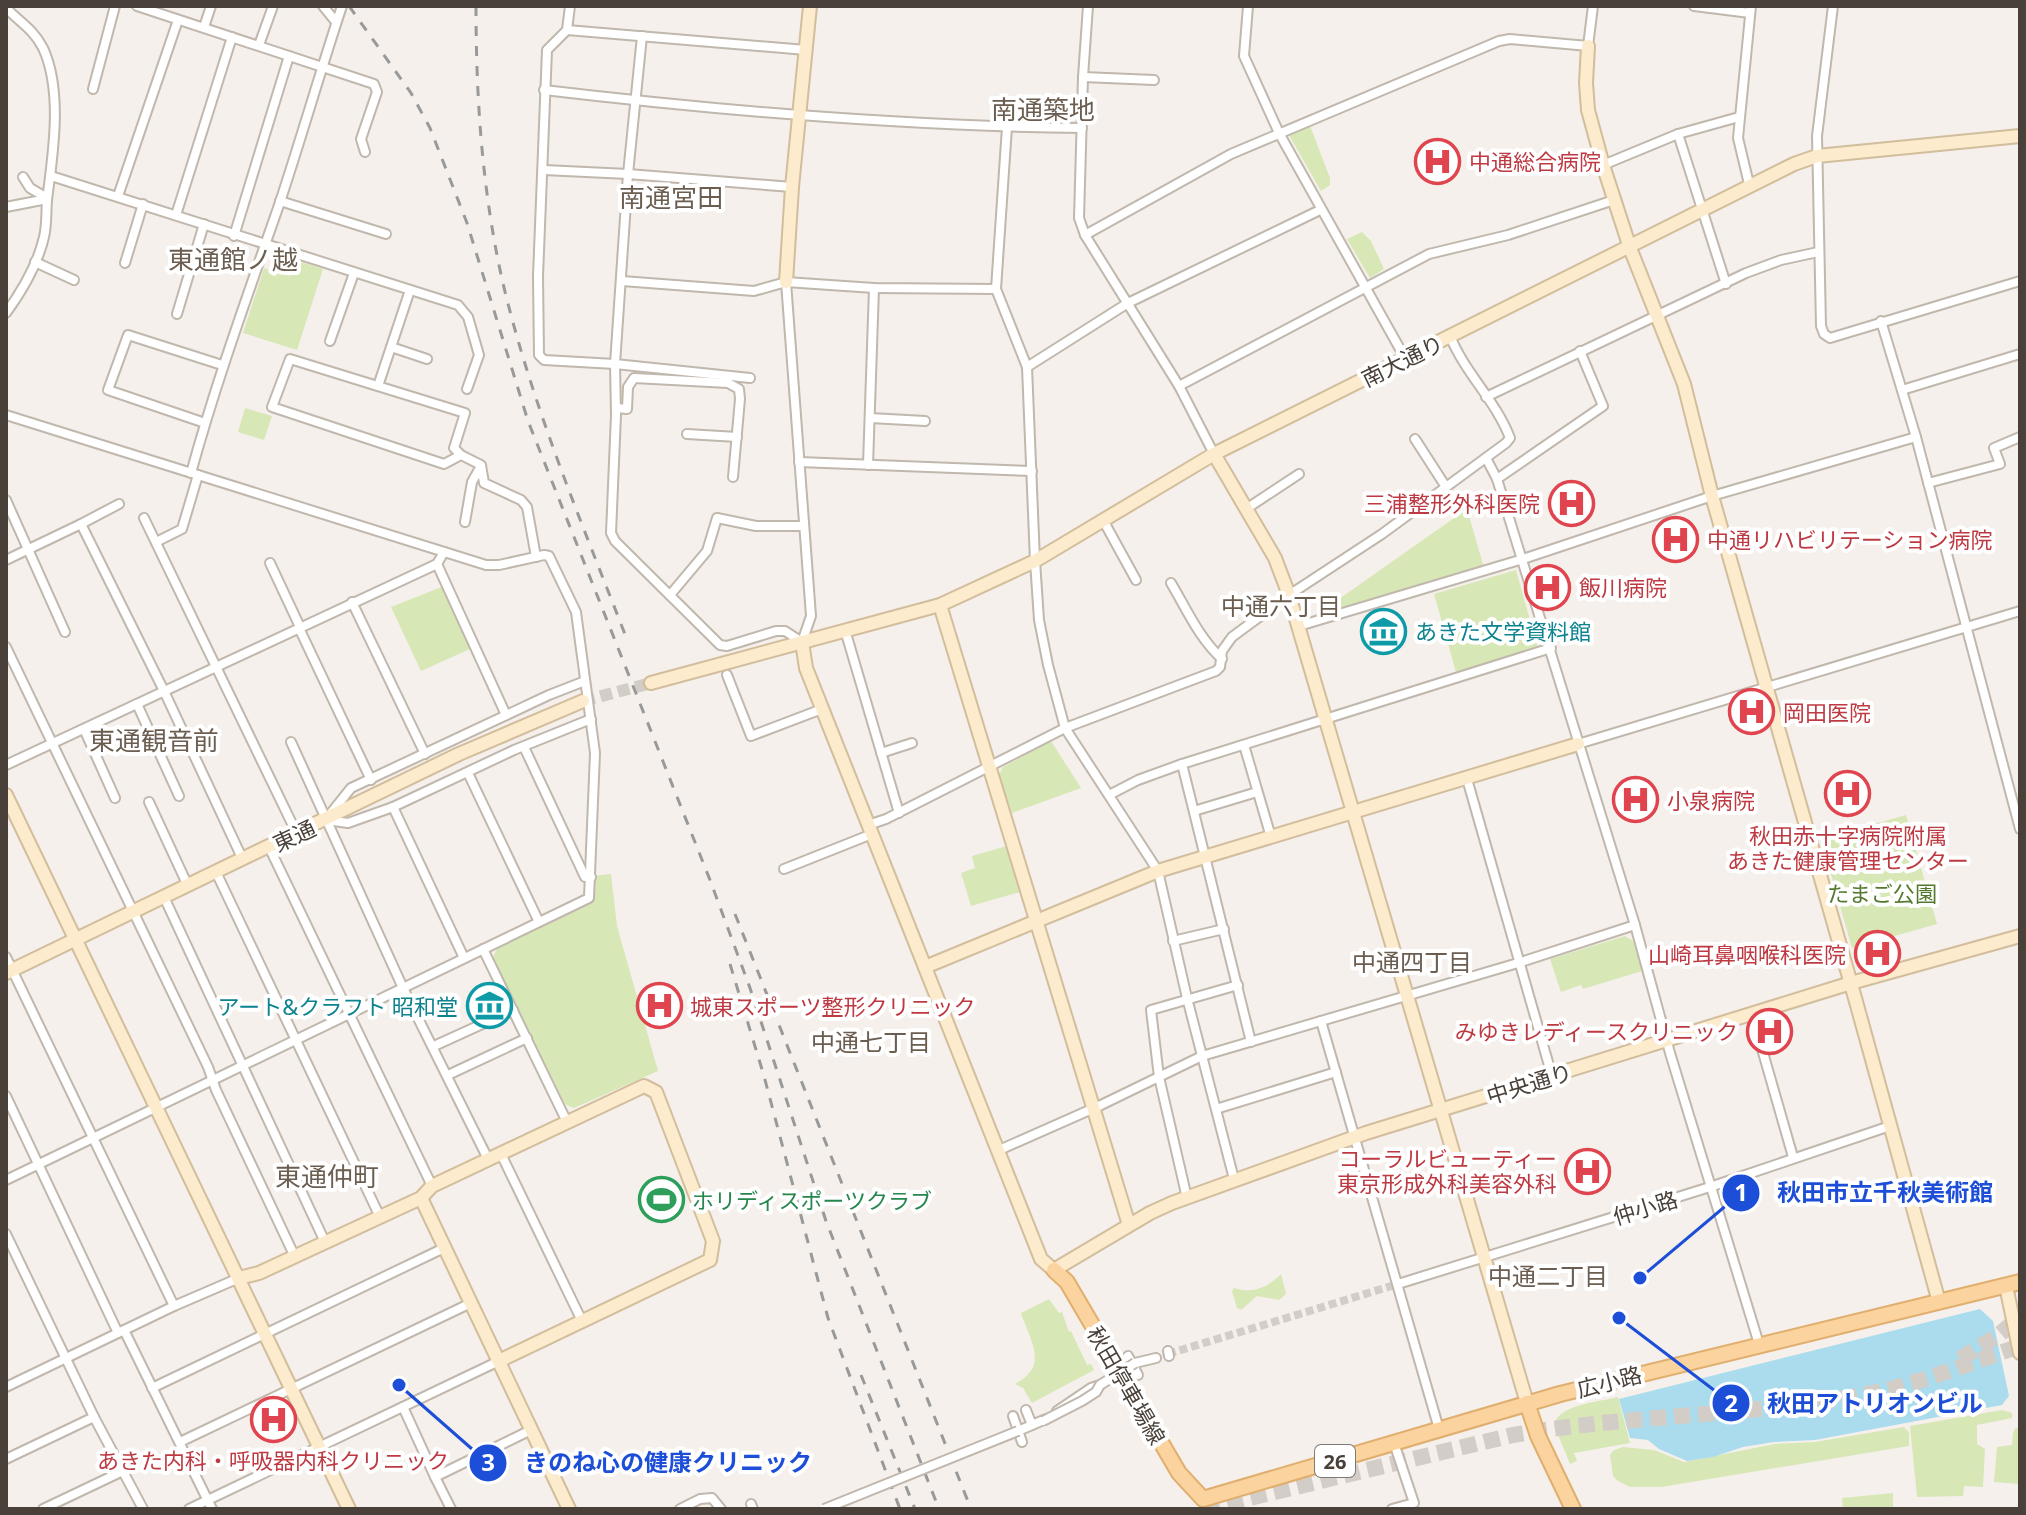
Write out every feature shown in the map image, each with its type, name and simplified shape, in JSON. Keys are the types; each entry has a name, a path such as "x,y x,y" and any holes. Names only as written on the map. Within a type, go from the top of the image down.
{"main road":[{"name":"秋田停車場線","path":"1054,1270 1067,1282 1164,1450 1186,1483 1207,1504"},
{"name":"広小路","path":"1207,1504 1527,1403 2013,1284"},
{"path":"1527,1403 1538,1436 1573,1509"}],"street":[{"path":"93,89 115,6"},
{"path":"137,6 152,8 178,20 374,84 377,92 361,139 365,152"},
{"path":"204,27 211,6"},
{"path":"259,45 273,6"},
{"path":"323,6 336,22"},
{"path":"156,542 182,529 205,423 222,365 265,246 342,6"},
{"path":"570,6 567,30 547,50 538,276 539,355 544,360 750,378"},
{"path":"810,6 786,282 811,616 802,642 806,668 1041,1259 1054,1270"},
{"path":"1088,6 1079,218 1085,235 1179,386 1214,454 1275,558 1289,595 1527,1403"},
{"path":"1248,6 1244,56 1279,133 1320,210 1405,358"},
{"path":"1593,6 1586,83 1588,110 1630,248 1684,384 1712,496 1939,1302"},
{"path":"1694,6 1750,9 1739,117 1740,153 1749,184"},
{"path":"1833,6 1817,136 1818,252 1821,326 1824,334 1830,338 2020,281"},
{"path":"6,8 33,30 44,50 52,78 54,135 44,236 35,262 6,313"},
{"path":"118,196 178,20"},
{"path":"567,30 806,50"},
{"path":"642,36 628,174 615,364 611,533 615,541 720,645 727,646 776,631 785,631 802,642"},
{"path":"176,215 232,37"},
{"path":"1085,235 1231,154 1499,41 1510,39 1588,46"},
{"path":"234,236 289,56"},
{"path":"1083,77 1154,80"},
{"path":"544,90 801,115 1007,127 1082,128"},
{"path":"1603,165 1678,134 1739,117"},
{"path":"1007,127 996,289 1027,367 1039,620 1065,728 1158,871 1234,1179"},
{"path":"1678,134 1726,284"},
{"name":"南大通り","path":"802,642 940,605 1035,561 1214,454 1630,248 1749,184 1817,156 2020,136"},
{"path":"544,170 792,187"},
{"path":"51,176 458,305 468,317 479,355 467,389"},
{"path":"23,177 30,188 47,199"},
{"path":"6,207 47,199"},
{"path":"1179,386 1365,285 1429,254 1508,235 1614,200"},
{"path":"280,201 386,234"},
{"path":"125,263 143,204"},
{"path":"1027,367 1128,303 1320,210"},
{"path":"177,314 204,224"},
{"path":"1486,397 1746,273 1781,260 1818,252"},
{"path":"35,262 74,280"},
{"path":"330,341 354,273"},
{"path":"622,281 754,291 786,282 874,288 996,289"},
{"path":"868,465 874,288"},
{"path":"378,386 410,290"},
{"path":"1881,321 1916,437 2020,829"},
{"path":"205,423 108,390 128,335 222,365"},
{"path":"784,869 870,829 1065,728 1216,671 1220,667 1222,651 1232,637 1486,458 1510,438 1505,425 1466,369 1450,336"},
{"path":"391,347 427,359"},
{"path":"1497,479 1603,406 1580,351"},
{"path":"1902,390 2020,354"},
{"path":"461,455 444,464 272,407 290,359 465,413 454,448 481,465"},
{"path":"616,408 627,409 628,387 634,378 728,383 739,389 733,477"},
{"path":"6,415 486,565 549,556 576,612 595,753 589,898 6,1180"},
{"path":"870,418 925,421"},
{"path":"687,434 737,437"},
{"path":"1299,626 1523,559 1712,496 1916,437"},
{"path":"1928,483 2000,464 1994,448 2020,437"},
{"path":"1415,439 1446,487"},
{"path":"1486,458 1497,479 1551,648 1759,1344"},
{"path":"799,462 1032,471"},
{"path":"465,522 472,482 481,465"},
{"path":"481,465 484,483 521,500 527,507 536,557"},
{"path":"1246,509 1299,474"},
{"path":"6,500 65,632"},
{"path":"6,560 119,504"},
{"path":"144,518 297,834"},
{"path":"670,595 707,551 717,518 756,526 804,526"},
{"path":"1103,520 1136,580"},
{"path":"81,524 243,860"},
{"path":"6,765 437,564 444,552"},
{"path":"270,563 371,780"},
{"path":"437,564 506,715"},
{"path":"1171,583 1194,625 1222,659"},
{"path":"352,602 425,754"},
{"path":"940,605 1129,1225"},
{"path":"925,967 1158,871 1206,855 1766,690 2020,611"},
{"path":"845,630 899,813"},
{"path":"651,683 802,642"},
{"path":"6,647 134,911 295,1257"},
{"path":"1109,795 1138,780 1182,764 1551,648"},
{"path":"727,675 751,736 822,709"},
{"path":"325,820 351,788 585,681"},
{"name":"東通","path":"9,971 459,754 583,701"},
{"path":"137,704 179,796"},
{"path":"325,820 348,823 393,807 591,719"},
{"path":"84,729 115,798"},
{"path":"291,742 403,988 582,1321"},
{"path":"881,753 912,743"},
{"path":"1244,745 1271,837"},
{"path":"524,747 585,877 591,877"},
{"path":"1182,764 1251,1042"},
{"path":"468,773 539,922"},
{"path":"1467,779 1552,1076"},
{"path":"1194,811 1257,792"},
{"path":"6,795 349,1509"},
{"path":"149,802 188,886"},
{"path":"393,807 464,958"},
{"path":"269,847 432,1186"},
{"path":"216,872 380,1217"},
{"path":"164,897 325,1242"},
{"path":"997,1151 1202,1056 1518,963 1635,925"},
{"path":"1173,941 1224,929"},
{"name":"中央通り","path":"1054,1270 1150,1213 1234,1179 1355,1137 1851,983 2020,936"},
{"path":"483,949 567,1122"},
{"path":"6,957 9,971 94,1137 174,1306"},
{"path":"1187,1198 1159,1077 1151,1010 1238,985"},
{"path":"434,1046 513,1010"},
{"path":"1752,1014 1793,1157"},
{"path":"1321,1021 1439,1429"},
{"path":"448,1075 527,1038"},
{"path":"1216,1109 1336,1072"},
{"path":"7,1385 174,1306 239,1278 259,1273 421,1198 432,1186 644,1086 656,1092 713,1241 710,1260 319,1447 210,1504 189,1509"},
{"path":"6,1096 210,1504"},
{"name":"仲小路","path":"1398,1284 1710,1187 1890,1126"},
{"path":"421,1198 569,1509"},
{"path":"6,1234 94,1417 125,1470 143,1509"},
{"path":"152,1388 444,1248"},
{"path":"2013,1284 2020,1353"},
{"path":"180,1442 471,1303"},
{"path":"824,1509 1043,1421 1082,1401 1130,1360 1156,1357"},
{"path":"1130,1360 1138,1375"},
{"path":"403,1407 451,1509"},
{"path":"1026,1410 1032,1425"},
{"path":"1013,1416 1023,1441"},
{"path":"6,1459 94,1417"},
{"path":"435,1477 531,1430"},
{"path":"1392,1509 1414,1503 1394,1443"},
{"path":"43,1509 125,1470"},
{"path":"680,1509 700,1499 712,1498 721,1509"}],"green space":[{"path":"1310,126 1330,178 1330,185 1321,191 1289,135"},
{"path":"1362,232 1371,241 1384,269 1370,278 1347,239"},
{"path":"295,260 323,269 297,350 243,333 264,268 290,276"},
{"path":"245,408 272,416 264,440 238,432"},
{"path":"1467,509 1484,568 1343,611 1339,599"},
{"path":"1516,570 1538,649 1456,672 1434,594"},
{"path":"444,586 472,648 421,671 391,607"},
{"path":"1051,741 1081,788 1012,813 999,775 1003,767"},
{"name":"たまご公園","path":"1906,815 1937,924 1852,948 1821,839"},
{"path":"1007,846 1020,892 971,906 961,873 975,868 972,856"},
{"path":"611,874 617,926 658,1071 574,1108 565,1104 493,957 497,949 591,903 593,876"},
{"path":"1625,936 1633,941 1642,971 1583,989 1581,985 1561,992 1550,959"},
{"path":"1281,1274 1286,1294 1279,1300 1257,1296 1241,1310 1237,1308 1232,1291 1234,1288 1259,1288"},
{"path":"1049,1299 1059,1313 1062,1312 1087,1365 1091,1364 1094,1370 1032,1403 1023,1388 1015,1384 1026,1377 1035,1361 1021,1313"},
{"path":"1618,1397 1630,1443 1574,1453 1577,1461 1570,1464 1554,1425 1557,1418 1571,1408"},
{"path":"2002,1410 2012,1413 2012,1418 1977,1425 1977,1444 1985,1449 1983,1487 1964,1486 1963,1496 1917,1497 1910,1426"},
{"path":"1904,1427 1909,1432 1909,1446 1661,1487 1630,1487 1618,1481 1613,1476 1610,1455 1623,1447 1654,1450 1684,1462 1775,1444 1815,1442"},
{"path":"2016,1428 2020,1429 2020,1484 1994,1482 1997,1447 2012,1445"},
{"path":"1893,1493 1893,1509 1843,1509 1842,1498"}],"water":[{"path":"1980,1309 1993,1321 2009,1396 2002,1405 1815,1440 1743,1447 1713,1457 1687,1461 1659,1449 1648,1440 1630,1438 1619,1399"}],"tunnel":[{"path":"583,701 651,683"},
{"path":"1168,1354 1398,1284"},
{"path":"1960,1359 2000,1334 2020,1317"},
{"path":"1204,1509 1513,1435 1863,1395 1923,1380 2020,1346"}],"railway":[{"path":"349,6 411,93 430,128 467,223 528,421 710,880 750,988 826,1221 939,1509"},
{"path":"476,6 482,143 502,279 542,417 628,642"},
{"path":"735,914 971,1509"},
{"path":"730,964 764,1076 828,1318 900,1509"},
{"path":"861,1375 915,1509"}],"place":[{"name":"中通総合病院","path":"1438,161"},
{"name":"三浦整形外科医院","path":"1571,503"},
{"name":"中通リハビリテーション病院","path":"1676,539"},
{"name":"飯川病院","path":"1548,587"},
{"name":"あきた文学資料館","path":"1384,631"},
{"name":"岡田医院","path":"1752,712"},
{"name":"秋田赤十字病院附属 あきた健康管理センター","path":"1848,794"},
{"name":"小泉病院","path":"1636,800"},
{"name":"山崎耳鼻咽喉科医院","path":"1877,954"},
{"name":"アート&クラフト 昭和堂","path":"489,1006"},
{"name":"城東スポーツ整形クリニック","path":"659,1006"},
{"name":"みゆきレディースクリニック","path":"1769,1031"},
{"name":"コーラルビューティー 東京形成外科美容外科","path":"1588,1171"},
{"name":"ホリディスポーツクラブ","path":"661,1200"},
{"name":"秋田市立千秋美術館","path":"1640,1278"},
{"name":"秋田アトリオンビル","path":"1619,1318"},
{"name":"きのね心の健康クリニック","path":"399,1385"},
{"name":"あきた内科・呼吸器内科クリニック","path":"273,1419"}],"district":[{"name":"南通築地","path":"1043,109"},
{"name":"南通宮田","path":"671,197"},
{"name":"東通館ノ越","path":"233,259"},
{"name":"中通六丁目","path":"1281,605"},
{"name":"東通観音前","path":"154,740"},
{"name":"中通四丁目","path":"1412,961"},
{"name":"中通七丁目","path":"871,1041"},
{"name":"東通仲町","path":"327,1176"},
{"name":"中通二丁目","path":"1548,1275"}]}
